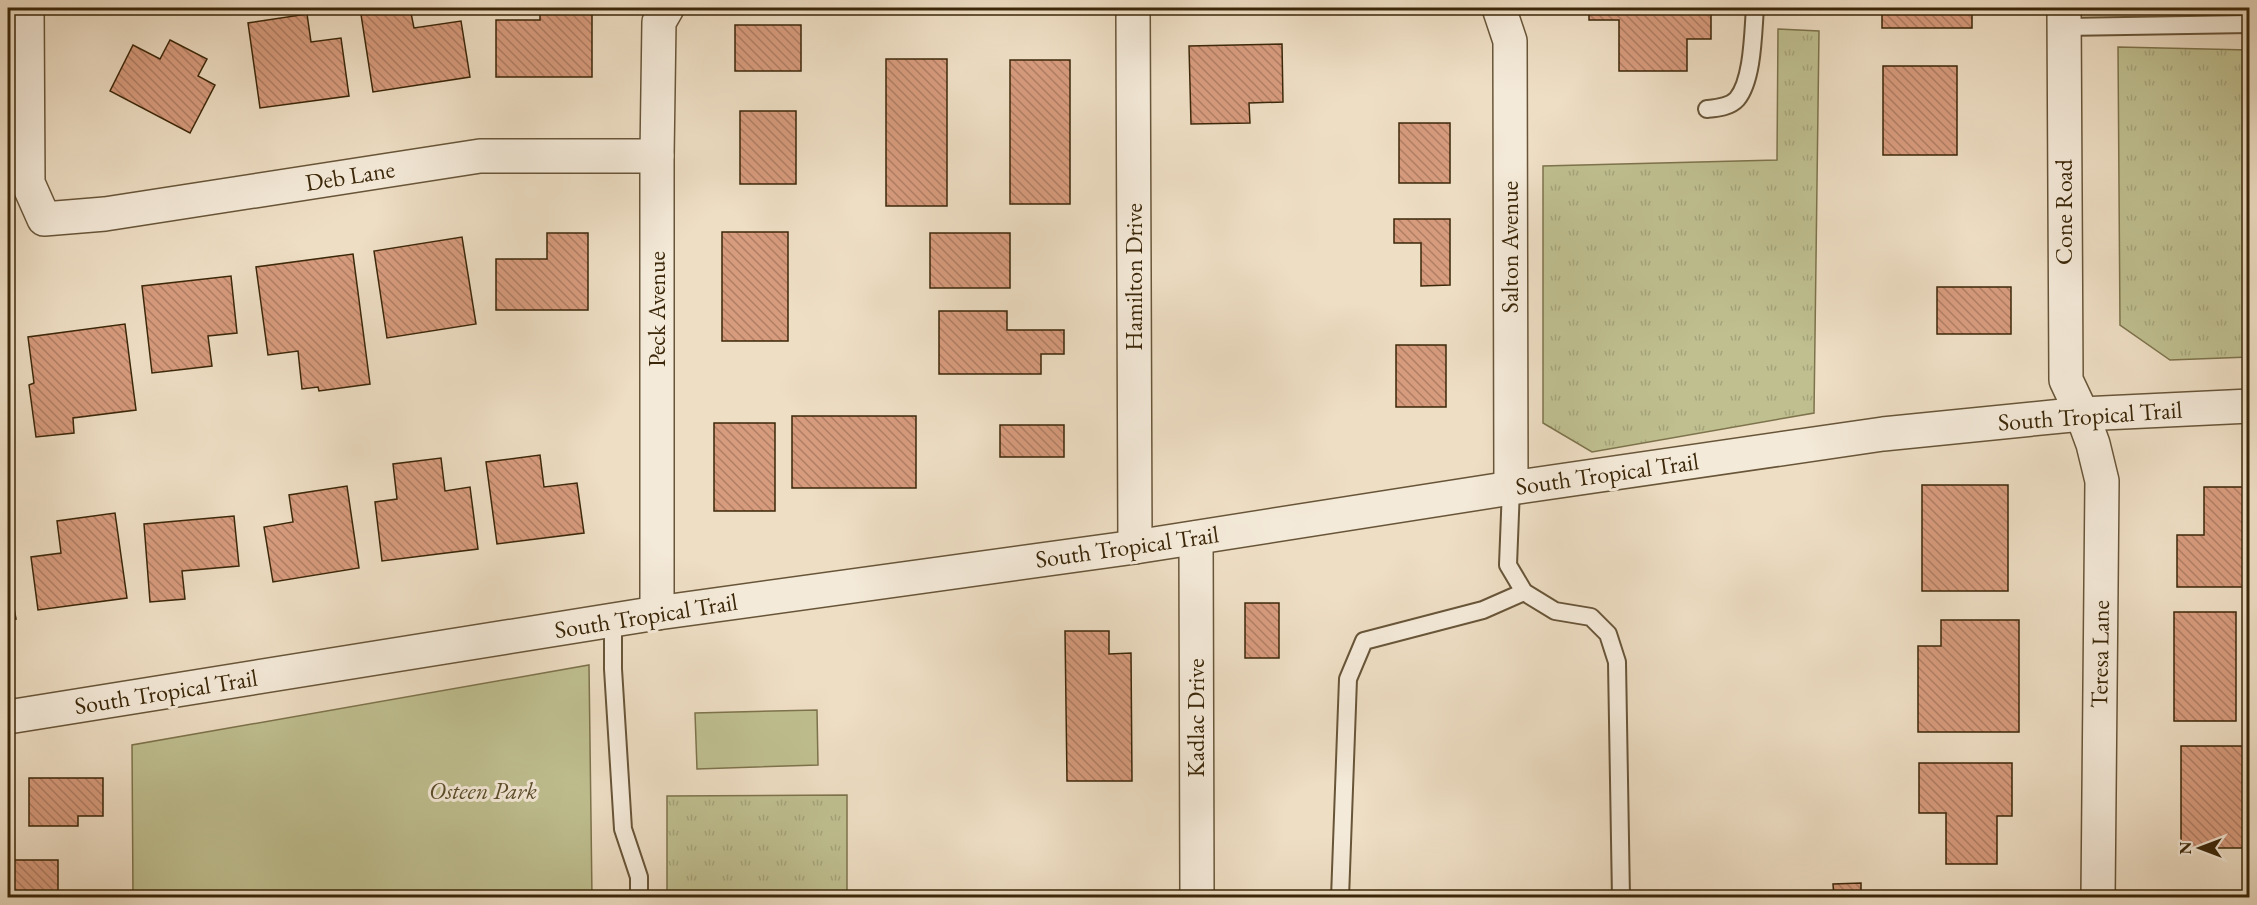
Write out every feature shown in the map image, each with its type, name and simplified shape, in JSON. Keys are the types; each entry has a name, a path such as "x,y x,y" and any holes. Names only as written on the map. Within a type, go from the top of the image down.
{"street":[{"name":"Deb Lane","path":"27,8 28,183 44,219 105,214 480,156 657,156"},
{"name":"Peck Avenue","path":"657,613 659,22 668,8"},
{"name":"Hamilton Drive","path":"1133,8 1135,547"},
{"name":"Salton Avenue","path":"1505,11 1510,40 1511,488"},
{"name":"Cone Road","path":"2064,17 2066,381 2082,414"},
{"name":"South Tropical Trail","path":"8,717 657,613 1135,547 1511,488 1883,434 2082,414 2250,406"},
{"name":"Teresa Lane","path":"2082,414 2093,444 2102,481 2098,897"},
{"name":"Kadlac Drive","path":"1196,538 1197,897"}],"lane":[{"path":"1707,109 1724,107 1737,99 1745,81 1752,48 1755,8"},
{"path":"2064,17 2250,24"},
{"path":"1511,488 1508,565 1524,592 1556,611 1591,617 1608,634 1617,662 1622,897"},
{"path":"1340,897 1348,679 1364,641 1483,610 1524,592"},
{"path":"613,620 613,669 623,829 639,877 639,897"}],"green space":[{"path":"1778,29 1819,31 1814,413 1592,452 1543,423 1543,166 1777,160"},
{"path":"2118,47 2249,50 2249,357 2170,360 2120,325"},
{"name":"Osteen Park","path":"589,665 592,897 133,897 132,745"},
{"path":"817,710 818,765 697,769 695,713"},
{"path":"847,795 847,897 667,897 667,796"}],"building":[{"path":"360,8 410,8 414,28 461,21 470,77 373,92"},
{"path":"540,8 592,8 592,77 496,77 496,20 540,20"},
{"path":"1589,8 1711,8 1711,39 1687,39 1687,71 1619,71 1619,20 1589,20"},
{"path":"1882,8 1972,8 1972,28 1882,28"},
{"path":"307,14 311,42 341,38 349,96 260,108 248,23"},
{"path":"735,25 801,25 801,71 735,71"},
{"path":"170,40 207,59 198,76 215,85 190,133 110,91 133,45 160,59"},
{"path":"1282,44 1283,102 1249,103 1250,123 1191,124 1189,46"},
{"path":"886,59 947,59 947,206 886,206"},
{"path":"1010,60 1070,60 1070,204 1010,204"},
{"path":"1883,66 1957,66 1957,155 1883,155"},
{"path":"740,111 796,111 796,184 740,184"},
{"path":"1399,123 1450,123 1450,183 1399,183"},
{"path":"1394,219 1450,219 1450,285 1421,286 1421,243 1394,243"},
{"path":"722,232 788,232 788,341 722,341"},
{"path":"547,233 588,233 588,310 496,310 496,259 547,259"},
{"path":"930,233 1010,233 1010,288 930,288"},
{"path":"462,237 476,324 387,338 374,251"},
{"path":"353,254 370,384 319,391 318,387 302,389 298,351 268,355 256,267"},
{"path":"231,276 237,333 208,336 212,366 152,373 142,286"},
{"path":"1937,287 2011,287 2011,334 1937,334"},
{"path":"939,311 1007,311 1007,330 1064,330 1064,354 1041,354 1041,374 939,374"},
{"path":"125,324 136,410 73,418 74,433 36,437 29,385 34,383 28,337"},
{"path":"1396,345 1446,345 1446,407 1396,407"},
{"path":"792,416 916,416 916,488 792,488"},
{"path":"714,423 775,423 775,511 714,511"},
{"path":"1000,425 1064,425 1064,457 1000,457"},
{"path":"540,455 544,487 577,483 584,533 497,544 486,462"},
{"path":"441,458 445,491 470,487 478,549 382,561 375,502 397,499 393,464"},
{"path":"1922,485 2008,485 2008,591 1922,591"},
{"path":"347,486 359,568 273,582 264,527 293,522 289,495"},
{"path":"2204,487 2250,487 2250,587 2177,587 2177,535 2204,535"},
{"path":"115,513 127,598 38,610 31,557 61,553 57,521"},
{"path":"234,516 239,566 182,571 185,599 150,602 144,524"},
{"path":"8,574 16,619 8,620"},
{"path":"1245,603 1279,603 1279,658 1245,658"},
{"path":"2174,612 2236,612 2236,721 2174,721"},
{"path":"1941,620 2019,620 2019,732 1918,732 1918,646 1941,646"},
{"path":"1065,631 1109,631 1109,654 1131,653 1132,781 1067,781"},
{"path":"2181,746 2250,746 2250,848 2181,848"},
{"path":"1919,763 2012,763 2012,816 1997,816 1997,864 1946,864 1946,813 1919,813"},
{"path":"29,778 103,778 103,816 78,816 78,826 29,826"},
{"path":"14,860 58,860 58,898 14,898"},
{"path":"1861,883 1861,898 1834,898 1833,884"}]}
